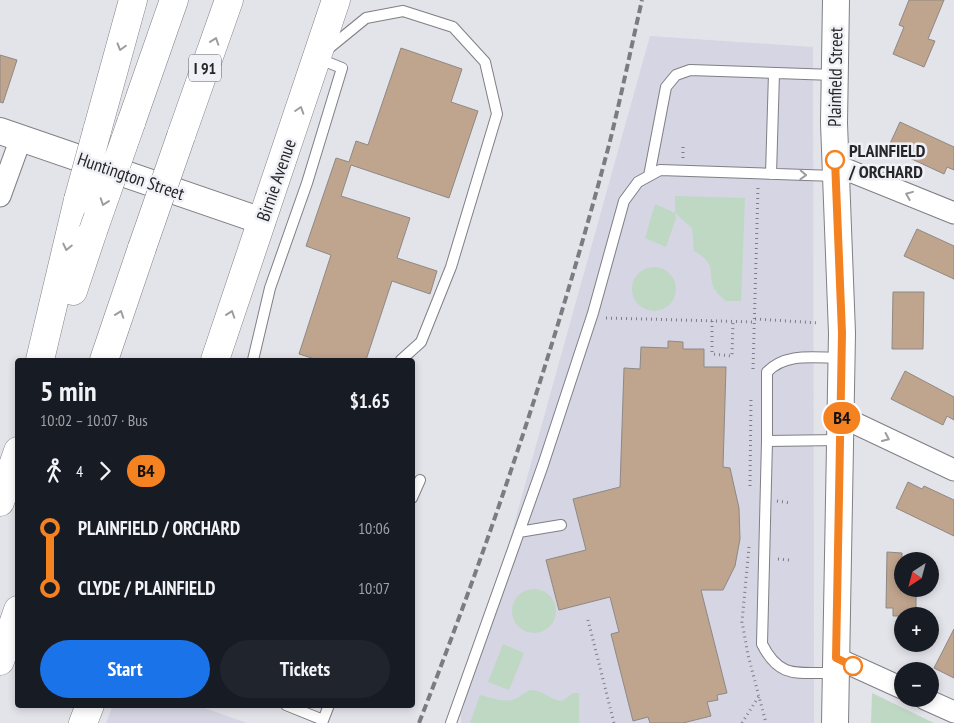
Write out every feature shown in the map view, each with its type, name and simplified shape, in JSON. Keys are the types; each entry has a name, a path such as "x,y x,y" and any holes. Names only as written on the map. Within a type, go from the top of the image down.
{"main road":[{"path":"40,358 78,200 133,0"},
{"path":"50,358 174,0"},
{"name":"I 91","path":"105,358 229,0"},
{"name":"Birnie Avenue","path":"216,358 336,0"},
{"path":"0,502 15,460"},
{"path":"0,661 15,618"},
{"path":"83,723 89,708"}],"street":[{"name":"Plainfield Street","path":"835,723 842,358 835,171 834,75 836,0"},
{"name":"Huntington Street","path":"10,135 262,221"},
{"path":"0,196 10,135"},
{"path":"835,171 954,213"},
{"path":"841,429 954,470"},
{"path":"836,665 894,685"},
{"path":"939,705 954,712"}],"lane":[{"path":"253,358 270,288 307,183 342,68 317,58 366,18 403,11 452,27 485,62 497,114 451,267 421,342 403,358"},
{"path":"648,176 666,87 676,75 690,70 834,75"},
{"path":"771,174 774,73"},
{"path":"451,723 519,532 593,313 624,201 638,182 660,170 771,174 835,171"},
{"path":"836,665 786,672 771,661 762,644 767,372 774,364 787,358 842,358"},
{"path":"767,441 841,429"},
{"path":"415,491 420,480"},
{"path":"519,532 561,525"},
{"path":"292,708 322,722 328,708"}],"path":[{"path":"606,318 819,323"},
{"path":"712,320 712,354 732,356 733,321"},
{"path":"776,501 791,503"},
{"path":"774,559 789,560"},
{"path":"588,620 614,723"},
{"path":"742,723 760,695"}],"shaded area":[{"path":"650,36 813,47 814,723 461,723 461,715"},
{"path":"112,708 204,708 247,723 106,723"}],"green space":[{"path":"675,196 745,198 741,301 726,301 713,286 711,269 708,263 694,251 692,228 675,213"},
{"path":"655,204 675,213 676,218 666,247 645,238"},
{"path":"654,267 666,271 672,277 676,289 672,301 666,307 654,311 642,307 636,301 632,289 636,277 642,271"},
{"path":"534,589 546,593 552,599 556,611 552,623 546,629 534,633 522,629 516,623 512,611 516,599 522,593"},
{"path":"503,644 524,653 509,690 488,682"},
{"path":"532,690 562,701 573,693 579,693 579,723 470,723 480,695 498,700 511,700"},
{"path":"872,693 894,704 894,707 901,707 934,723 871,723"}],"building":[{"path":"909,0 944,0 928,39 935,41 924,67 893,54 904,27 899,25"},
{"path":"401,48 462,69 451,102 478,111 449,198 351,165 341,196 410,218 397,258 437,271 430,294 392,281 367,358 312,358 299,354 331,255 306,246 336,158 349,162 356,141 368,145"},
{"path":"0,55 17,60 3,103 0,102"},
{"path":"900,122 954,147 954,170 947,167 944,174 888,148"},
{"path":"917,229 954,246 954,279 904,256"},
{"path":"893,292 924,292 923,349 892,349"},
{"path":"668,341 683,342 683,349 704,349 704,367 726,367 723,467 730,468 739,508 740,539 735,566 723,590 701,590 727,693 717,695 718,700 707,702 711,716 683,723 650,723 648,717 633,721 611,634 619,632 610,597 559,610 546,560 586,550 573,499 620,487 624,368 640,369 641,347 668,348"},
{"path":"905,371 954,397 954,420 947,416 943,425 891,399"},
{"path":"908,482 922,489 924,486 954,500 954,536 896,508"},
{"path":"887,552 894,552 894,598 916,598 916,607 894,607 894,616 893,608 886,608"},
{"path":"954,629 954,678 939,670 939,662 937,662"}],"railway":[{"path":"419,723 473,581 546,364 609,145 642,0"}],"bus line":[{"name":"B4","path":"835,160 842,333 842,417 836,658 853,666"}],"place":[{"name":"PLAINFIELD / ORCHARD","path":"835,160"}]}
